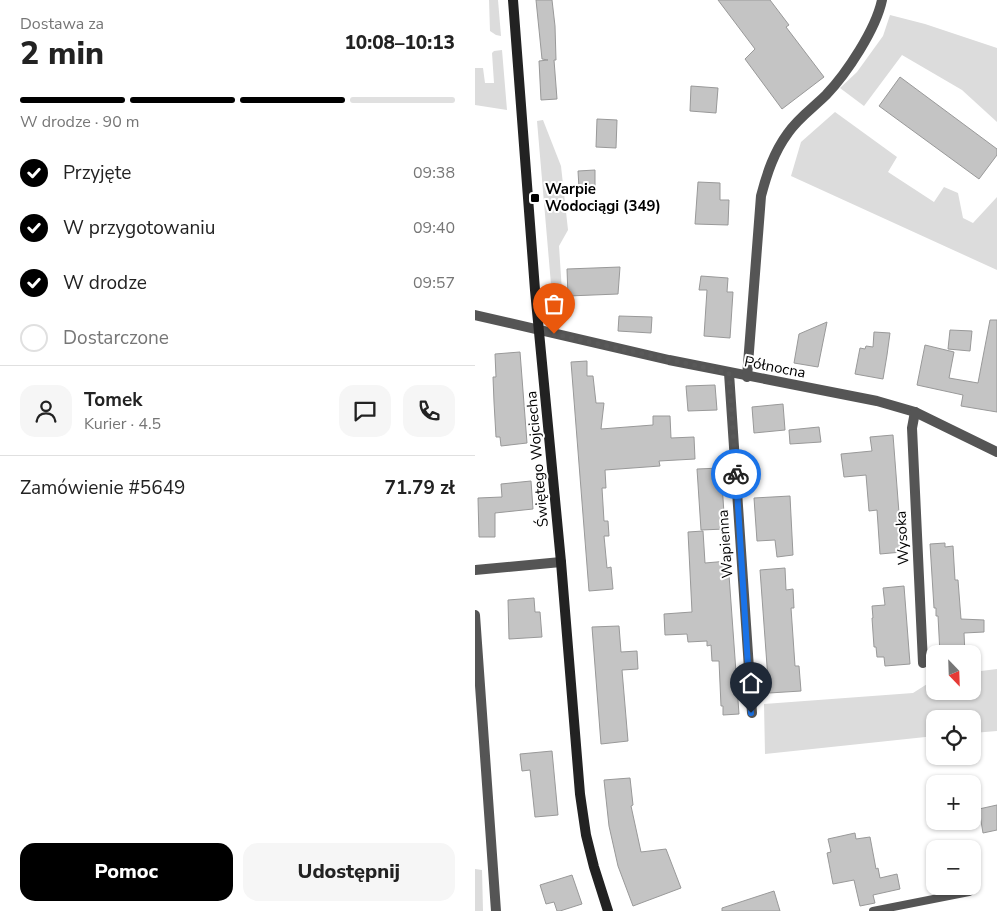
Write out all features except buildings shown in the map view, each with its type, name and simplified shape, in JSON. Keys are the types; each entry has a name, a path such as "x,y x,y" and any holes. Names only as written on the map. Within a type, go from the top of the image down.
{"street":[{"name":"Świętego Wojciecha","path":"513,0 535,290 561,562 580,794 586,835 608,911"},
{"path":"747,377 761,196 767,172 777,150 789,131 826,95 841,77 870,31 879,14 882,0"},
{"name":"Północna","path":"475,315 747,377 877,401 915,412 997,452"},
{"name":"Wapienna","path":"729,373 751,713"},
{"name":"Wysoka","path":"915,412 912,428 923,663"},
{"path":"475,570 561,562"},
{"path":"475,615 496,911"}],"lane":[{"path":"873,911 954,895"}],"shaded area":[{"path":"489,0 498,0 501,36 490,31"},
{"path":"890,15 925,24 997,48 997,122 962,90 902,55 864,106 840,88 857,72 883,36"},
{"path":"502,50 507,110 475,105 475,68 483,68 485,83 494,83 492,53"},
{"path":"835,112 897,157 888,172 934,202 944,187 958,193 963,218 973,223 997,197 997,270 791,176 801,142"},
{"path":"543,120 561,166 568,230 559,246 564,322 556,317 552,311 537,121"},
{"path":"997,669 997,731 981,732 981,710 926,710 926,737 765,754 764,704 913,693 926,685 926,700 981,700 981,671"},
{"path":"475,869 482,870 483,911 475,911"}],"way so far":[{"path":"554,334 729,373 736,474"}],"place":[{"name":"Warpie Wodociągi (349)","path":"535,198"}],"route":[{"path":"736,474 751,713"}]}
